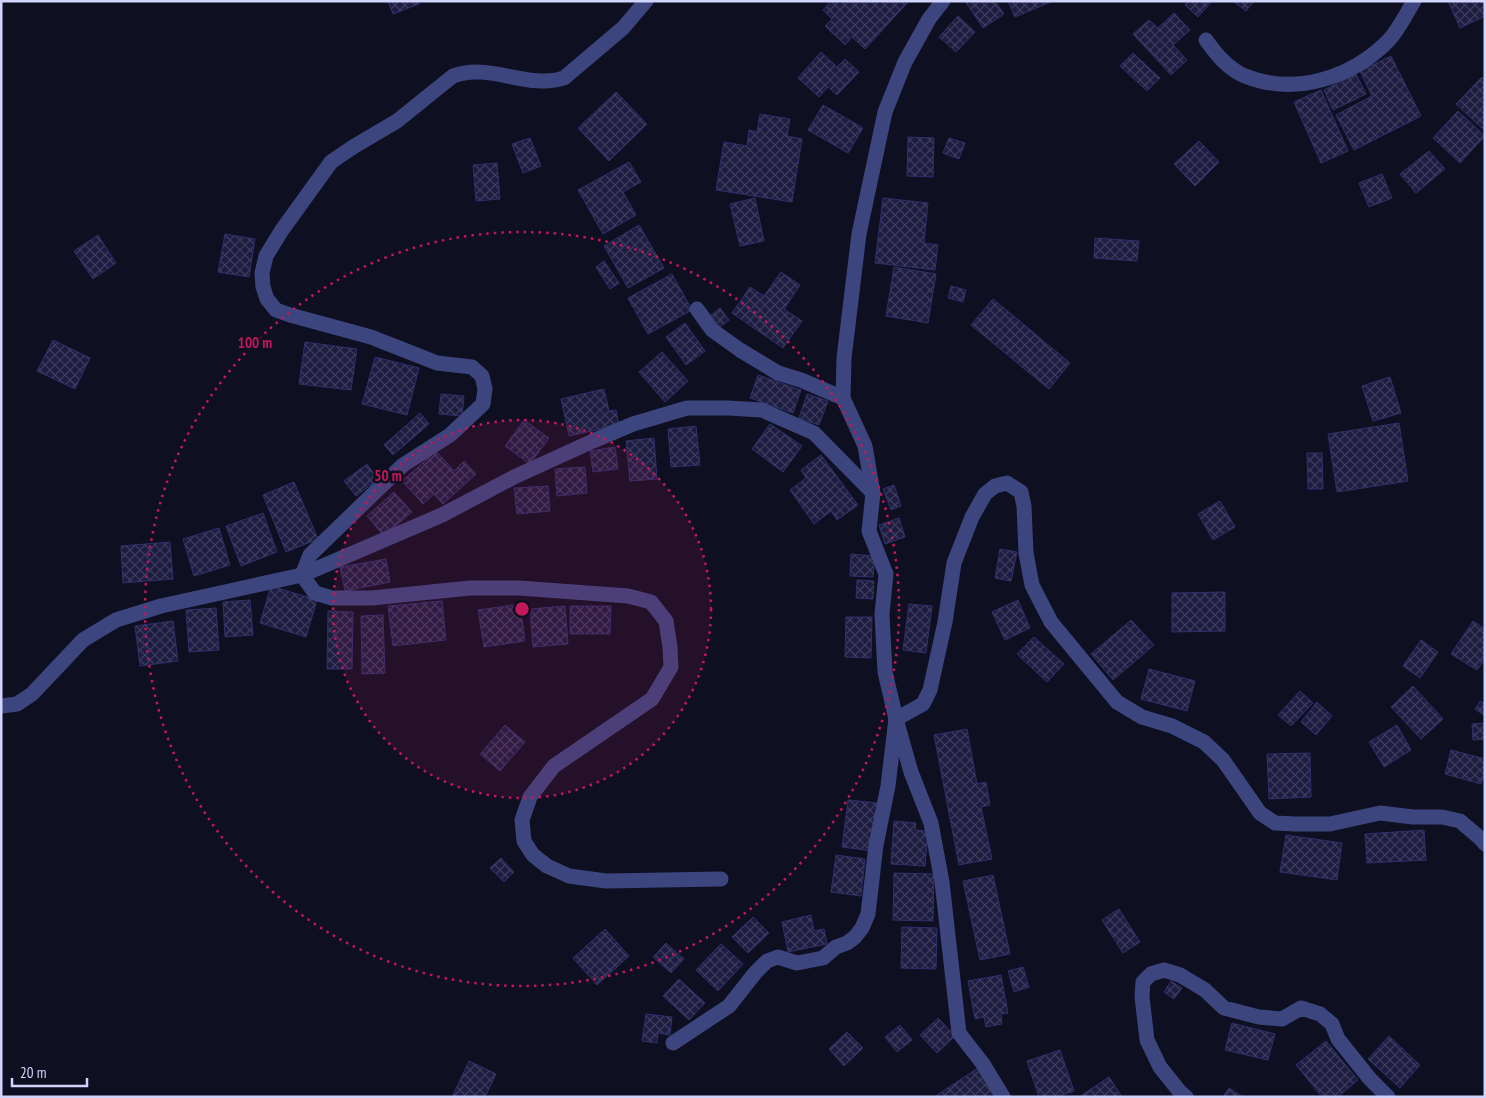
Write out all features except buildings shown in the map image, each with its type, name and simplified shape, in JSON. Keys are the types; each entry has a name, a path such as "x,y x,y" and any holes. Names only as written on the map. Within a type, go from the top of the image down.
{"street":[{"path":"302,574 310,555 403,465 450,435 483,404 485,389 482,376 472,367 437,363 371,337 276,310 267,299 263,287 262,273 266,256 282,230 331,162 352,147 398,121 453,76 470,72 530,80 556,81 564,78 622,28 646,1"},
{"path":"943,1 929,19 905,62 885,112 860,234 844,358 843,398 865,446 873,493 869,531 886,574 882,614 885,672 911,772 931,823 942,882 959,1033 983,1064 1003,1097"},
{"path":"1206,40 1221,60 1244,76 1288,86 1324,80 1364,61 1390,39 1414,1"},
{"path":"697,309 712,330 778,374 801,380 843,398"},
{"path":"1,706 17,704 32,694 83,640 116,620 161,606 302,574 442,515 514,477 593,441 633,424 687,408 762,410 814,433 873,493"},
{"path":"896,718 923,704 930,690 945,622 954,563 972,518 986,494 995,486 1008,483 1020,492 1024,506 1026,553 1032,585 1050,622 1117,702 1142,717 1172,726 1204,742 1223,760 1260,813 1275,822 1295,824 1330,824 1380,813 1413,817 1442,817 1460,821 1485,844"},
{"path":"302,574 315,593 332,598 372,598 470,588 518,588 628,596 651,602 666,621 671,668 652,699 554,766 530,797 522,820 524,841 533,856 547,866 569,876 606,881 722,879"},
{"path":"673,1043 729,1006 767,961 778,957 797,963 823,958 836,947 847,943 855,937 862,928 868,914 876,845 888,786 896,718"},
{"path":"1186,1097 1160,1067 1147,1040 1142,997 1143,982 1151,974 1164,970 1180,974 1205,990 1224,1008 1259,1017 1282,1019 1301,1008 1320,1014 1332,1024 1338,1039 1370,1079 1388,1097"}]}
